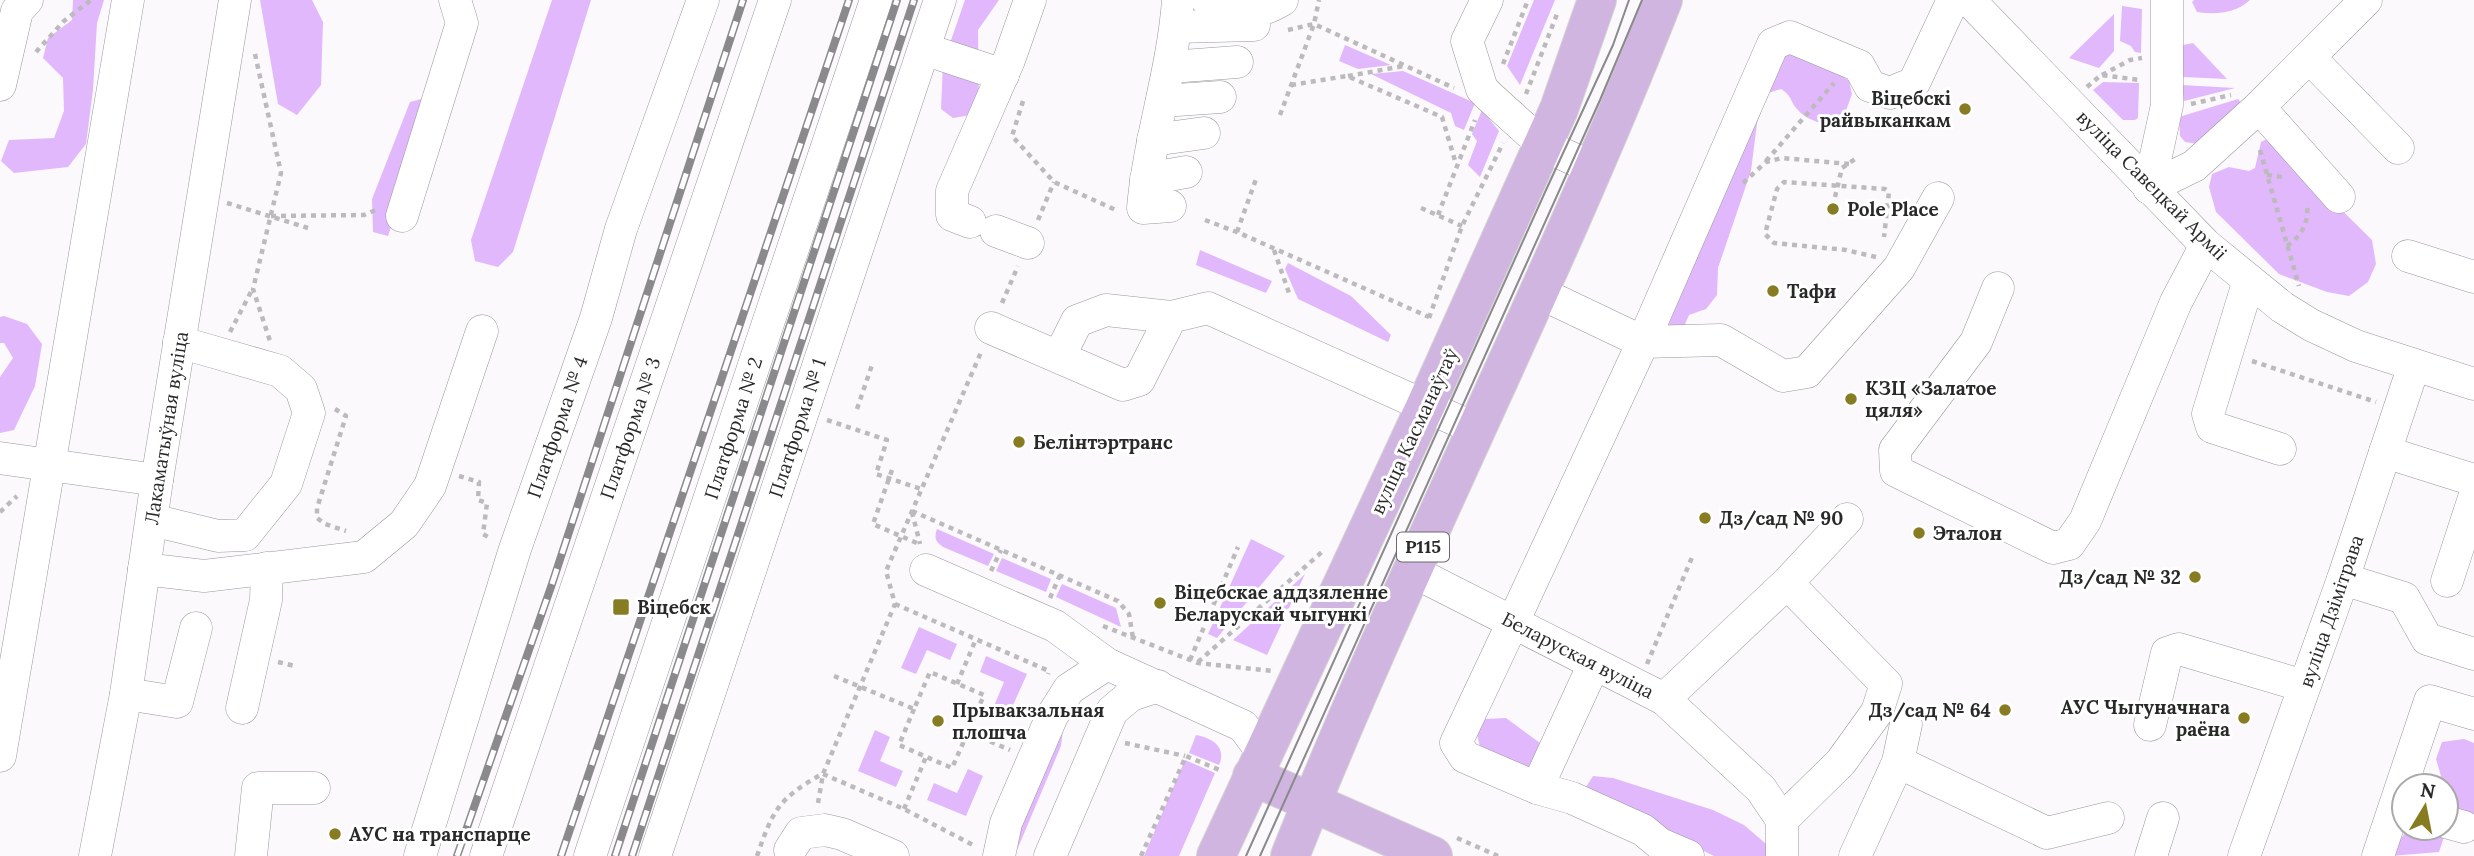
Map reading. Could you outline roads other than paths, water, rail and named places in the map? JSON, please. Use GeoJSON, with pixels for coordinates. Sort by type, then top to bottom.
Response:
{"type":"FeatureCollection","features":[{"type":"Feature","properties":{"kind":"main road","name":"вуліца Касманаўтаў"},"geometry":{"type":"LineString","coordinates":[[1216,856],[1246,767],[1425,407],[1543,145],[1597,0]]}},
{"type":"Feature","properties":{"kind":"main road","name":"Р115"},"geometry":{"type":"LineString","coordinates":[[1290,856],[1350,706],[1593,168],[1663,0]]}},
{"type":"Feature","properties":{"kind":"main road"},"geometry":{"type":"LineString","coordinates":[[1246,767],[1311,802],[1426,855]]}},
{"type":"Feature","properties":{"kind":"street"},"geometry":{"type":"LineString","coordinates":[[0,85],[17,11],[27,0]]}},
{"type":"Feature","properties":{"kind":"street"},"geometry":{"type":"LineString","coordinates":[[0,756],[128,0]]}},
{"type":"Feature","properties":{"kind":"street","name":"Лакаматыўная вуліца"},"geometry":{"type":"LineString","coordinates":[[95,856],[126,694],[179,342],[235,0]]}},
{"type":"Feature","properties":{"kind":"street"},"geometry":{"type":"LineString","coordinates":[[402,216],[462,23],[456,0]]}},
{"type":"Feature","properties":{"kind":"street","name":"Платформа № 4"},"geometry":{"type":"LineString","coordinates":[[420,856],[515,549],[596,318],[621,229],[703,0]]}},
{"type":"Feature","properties":{"kind":"street","name":"Платформа № 3"},"geometry":{"type":"LineString","coordinates":[[486,856],[775,0]]}},
{"type":"Feature","properties":{"kind":"street","name":"Платформа № 2"},"geometry":{"type":"LineString","coordinates":[[590,856],[876,0]]}},
{"type":"Feature","properties":{"kind":"street","name":"Платформа № 1"},"geometry":{"type":"LineString","coordinates":[[655,856],[940,0]]}},
{"type":"Feature","properties":{"kind":"street"},"geometry":{"type":"LineString","coordinates":[[1028,243],[951,215],[952,191],[1003,75],[1030,0]]}},
{"type":"Feature","properties":{"kind":"street"},"geometry":{"type":"LineString","coordinates":[[1208,0],[1237,13],[1264,10],[1282,0]]}},
{"type":"Feature","properties":{"kind":"street"},"geometry":{"type":"LineString","coordinates":[[1487,0],[1466,41],[1486,99],[1543,145],[1593,168]]}},
{"type":"Feature","properties":{"kind":"street"},"geometry":{"type":"LineString","coordinates":[[1688,856],[1660,844],[1643,830],[1572,798],[1537,788],[1465,757],[1456,743],[1643,342],[1773,44],[1790,37],[1859,66],[1870,86],[1891,93],[1913,83],[1953,0]]}},
{"type":"Feature","properties":{"kind":"street","name":"вуліца Савецкай Арміі"},"geometry":{"type":"LineString","coordinates":[[1969,0],[2206,245],[2282,307],[2356,346],[2474,384]]}},
{"type":"Feature","properties":{"kind":"street"},"geometry":{"type":"LineString","coordinates":[[2149,188],[2167,105],[2167,0]]}},
{"type":"Feature","properties":{"kind":"street"},"geometry":{"type":"LineString","coordinates":[[2149,188],[2194,166],[2366,0]]}},
{"type":"Feature","properties":{"kind":"street"},"geometry":{"type":"LineString","coordinates":[[924,49],[1003,75]]}},
{"type":"Feature","properties":{"kind":"street"},"geometry":{"type":"LineString","coordinates":[[2309,57],[2398,148]]}},
{"type":"Feature","properties":{"kind":"street"},"geometry":{"type":"LineString","coordinates":[[2255,105],[2340,197]]}},
{"type":"Feature","properties":{"kind":"street"},"geometry":{"type":"LineString","coordinates":[[1538,292],[1643,342],[1721,340],[1783,376],[1807,372],[1884,255],[1938,198]]}},
{"type":"Feature","properties":{"kind":"street"},"geometry":{"type":"LineString","coordinates":[[1997,288],[1976,342],[1895,450],[1896,471],[2053,548],[2069,544],[2085,521],[2176,302],[2206,245]]}},
{"type":"Feature","properties":{"kind":"street"},"geometry":{"type":"LineString","coordinates":[[2408,256],[2474,277]]}},
{"type":"Feature","properties":{"kind":"street"},"geometry":{"type":"LineString","coordinates":[[2249,280],[2208,414],[2212,427],[2280,449]]}},
{"type":"Feature","properties":{"kind":"street"},"geometry":{"type":"LineString","coordinates":[[1059,358],[1077,321],[1106,310],[1171,317],[1208,308],[1476,429]]}},
{"type":"Feature","properties":{"kind":"street"},"geometry":{"type":"LineString","coordinates":[[991,328],[1123,385],[1139,380],[1171,317]]}},
{"type":"Feature","properties":{"kind":"street"},"geometry":{"type":"LineString","coordinates":[[144,569],[204,576],[364,557],[404,523],[430,486],[482,331]]}},
{"type":"Feature","properties":{"kind":"street"},"geometry":{"type":"LineString","coordinates":[[152,520],[218,537],[245,535],[286,484],[309,413],[301,389],[279,371],[179,342]]}},
{"type":"Feature","properties":{"kind":"street","name":"вуліца Дзімітрава"},"geometry":{"type":"LineString","coordinates":[[2248,855],[2414,365]]}},
{"type":"Feature","properties":{"kind":"street"},"geometry":{"type":"LineString","coordinates":[[2385,452],[2474,480]]}},
{"type":"Feature","properties":{"kind":"street"},"geometry":{"type":"LineString","coordinates":[[0,458],[158,480]]}},
{"type":"Feature","properties":{"kind":"street"},"geometry":{"type":"LineString","coordinates":[[2447,581],[2474,498]]}},
{"type":"Feature","properties":{"kind":"street","name":"Беларуская вуліца"},"geometry":{"type":"LineString","coordinates":[[1412,570],[1516,614],[1594,664],[1650,692],[1787,583],[1847,519]]}},
{"type":"Feature","properties":{"kind":"street"},"geometry":{"type":"LineString","coordinates":[[242,708],[266,600],[267,568]]}},
{"type":"Feature","properties":{"kind":"street"},"geometry":{"type":"LineString","coordinates":[[926,570],[1055,626],[1107,664],[1243,726],[1246,767]]}},
{"type":"Feature","properties":{"kind":"street"},"geometry":{"type":"LineString","coordinates":[[2343,579],[2404,598],[2427,639],[2474,654]]}},
{"type":"Feature","properties":{"kind":"street"},"geometry":{"type":"LineString","coordinates":[[1782,820],[1841,762],[1877,712],[1886,684],[1787,583]]}},
{"type":"Feature","properties":{"kind":"street"},"geometry":{"type":"LineString","coordinates":[[126,694],[177,702],[196,628]]}},
{"type":"Feature","properties":{"kind":"street"},"geometry":{"type":"LineString","coordinates":[[2150,725],[2167,653],[2179,649],[2304,686]]}},
{"type":"Feature","properties":{"kind":"street"},"geometry":{"type":"LineString","coordinates":[[989,845],[1006,823],[1052,716],[1069,689],[1107,664]]}},
{"type":"Feature","properties":{"kind":"street"},"geometry":{"type":"LineString","coordinates":[[1537,788],[1594,664]]}},
{"type":"Feature","properties":{"kind":"street"},"geometry":{"type":"LineString","coordinates":[[1050,856],[1112,711],[1131,695],[1157,686]]}},
{"type":"Feature","properties":{"kind":"street"},"geometry":{"type":"LineString","coordinates":[[1650,692],[1761,789],[1782,820],[1782,856]]}},
{"type":"Feature","properties":{"kind":"street"},"geometry":{"type":"LineString","coordinates":[[2410,772],[2430,701],[2474,714]]}},
{"type":"Feature","properties":{"kind":"street"},"geometry":{"type":"LineString","coordinates":[[1855,856],[1898,762],[1906,724]]}},
{"type":"Feature","properties":{"kind":"street"},"geometry":{"type":"LineString","coordinates":[[1898,762],[2047,833],[2108,818]]}},
{"type":"Feature","properties":{"kind":"street"},"geometry":{"type":"LineString","coordinates":[[251,856],[258,788],[314,788]]}},
{"type":"Feature","properties":{"kind":"street"},"geometry":{"type":"LineString","coordinates":[[2151,856],[2163,818]]}},
{"type":"Feature","properties":{"kind":"street"},"geometry":{"type":"LineString","coordinates":[[2378,856],[2390,829]]}},
{"type":"Feature","properties":{"kind":"street"},"geometry":{"type":"LineString","coordinates":[[790,850],[801,833],[825,830],[842,834],[893,856]]}},
{"type":"Feature","properties":{"kind":"tram line"},"geometry":{"type":"LineString","coordinates":[[1246,856],[1613,45],[1629,0]]}},
{"type":"Feature","properties":{"kind":"tram line"},"geometry":{"type":"LineString","coordinates":[[1260,856],[1600,100],[1642,0]]}},
{"type":"Feature","properties":{"kind":"railway"},"geometry":{"type":"LineString","coordinates":[[457,856],[552,584],[743,0]]}},
{"type":"Feature","properties":{"kind":"railway"},"geometry":{"type":"LineString","coordinates":[[561,856],[849,0]]}},
{"type":"Feature","properties":{"kind":"railway"},"geometry":{"type":"LineString","coordinates":[[615,856],[897,0]]}},
{"type":"Feature","properties":{"kind":"railway"},"geometry":{"type":"LineString","coordinates":[[632,856],[914,0]]}},
{"type":"Feature","properties":{"kind":"place","name":"Віцебскі райвыканкам"},"geometry":{"type":"Point","coordinates":[1965,109]}},
{"type":"Feature","properties":{"kind":"place","name":"Pole Place"},"geometry":{"type":"Point","coordinates":[1833,209]}},
{"type":"Feature","properties":{"kind":"place","name":"Тафи"},"geometry":{"type":"Point","coordinates":[1773,291]}},
{"type":"Feature","properties":{"kind":"place","name":"КЗЦ «Залатое цяля»"},"geometry":{"type":"Point","coordinates":[1851,399]}},
{"type":"Feature","properties":{"kind":"place","name":"Белінтэртранс"},"geometry":{"type":"Point","coordinates":[1019,442]}},
{"type":"Feature","properties":{"kind":"place","name":"Дз/сад № 90"},"geometry":{"type":"Point","coordinates":[1705,518]}},
{"type":"Feature","properties":{"kind":"place","name":"Эталон"},"geometry":{"type":"Point","coordinates":[1919,533]}},
{"type":"Feature","properties":{"kind":"place","name":"Дз/сад № 32"},"geometry":{"type":"Point","coordinates":[2195,577]}},
{"type":"Feature","properties":{"kind":"place","name":"Віцебскае аддзяленне Беларускай чыгункі"},"geometry":{"type":"Point","coordinates":[1160,603]}},
{"type":"Feature","properties":{"kind":"place","name":"Віцебск"},"geometry":{"type":"Point","coordinates":[621,607]}},
{"type":"Feature","properties":{"kind":"place","name":"Дз/сад № 64"},"geometry":{"type":"Point","coordinates":[2005,710]}},
{"type":"Feature","properties":{"kind":"place","name":"АУС Чыгуначнага раёна"},"geometry":{"type":"Point","coordinates":[2244,718]}},
{"type":"Feature","properties":{"kind":"place","name":"Прывакзальная плошча"},"geometry":{"type":"Point","coordinates":[938,721]}},
{"type":"Feature","properties":{"kind":"place","name":"АУС на транспарце"},"geometry":{"type":"Point","coordinates":[335,834]}}]}
